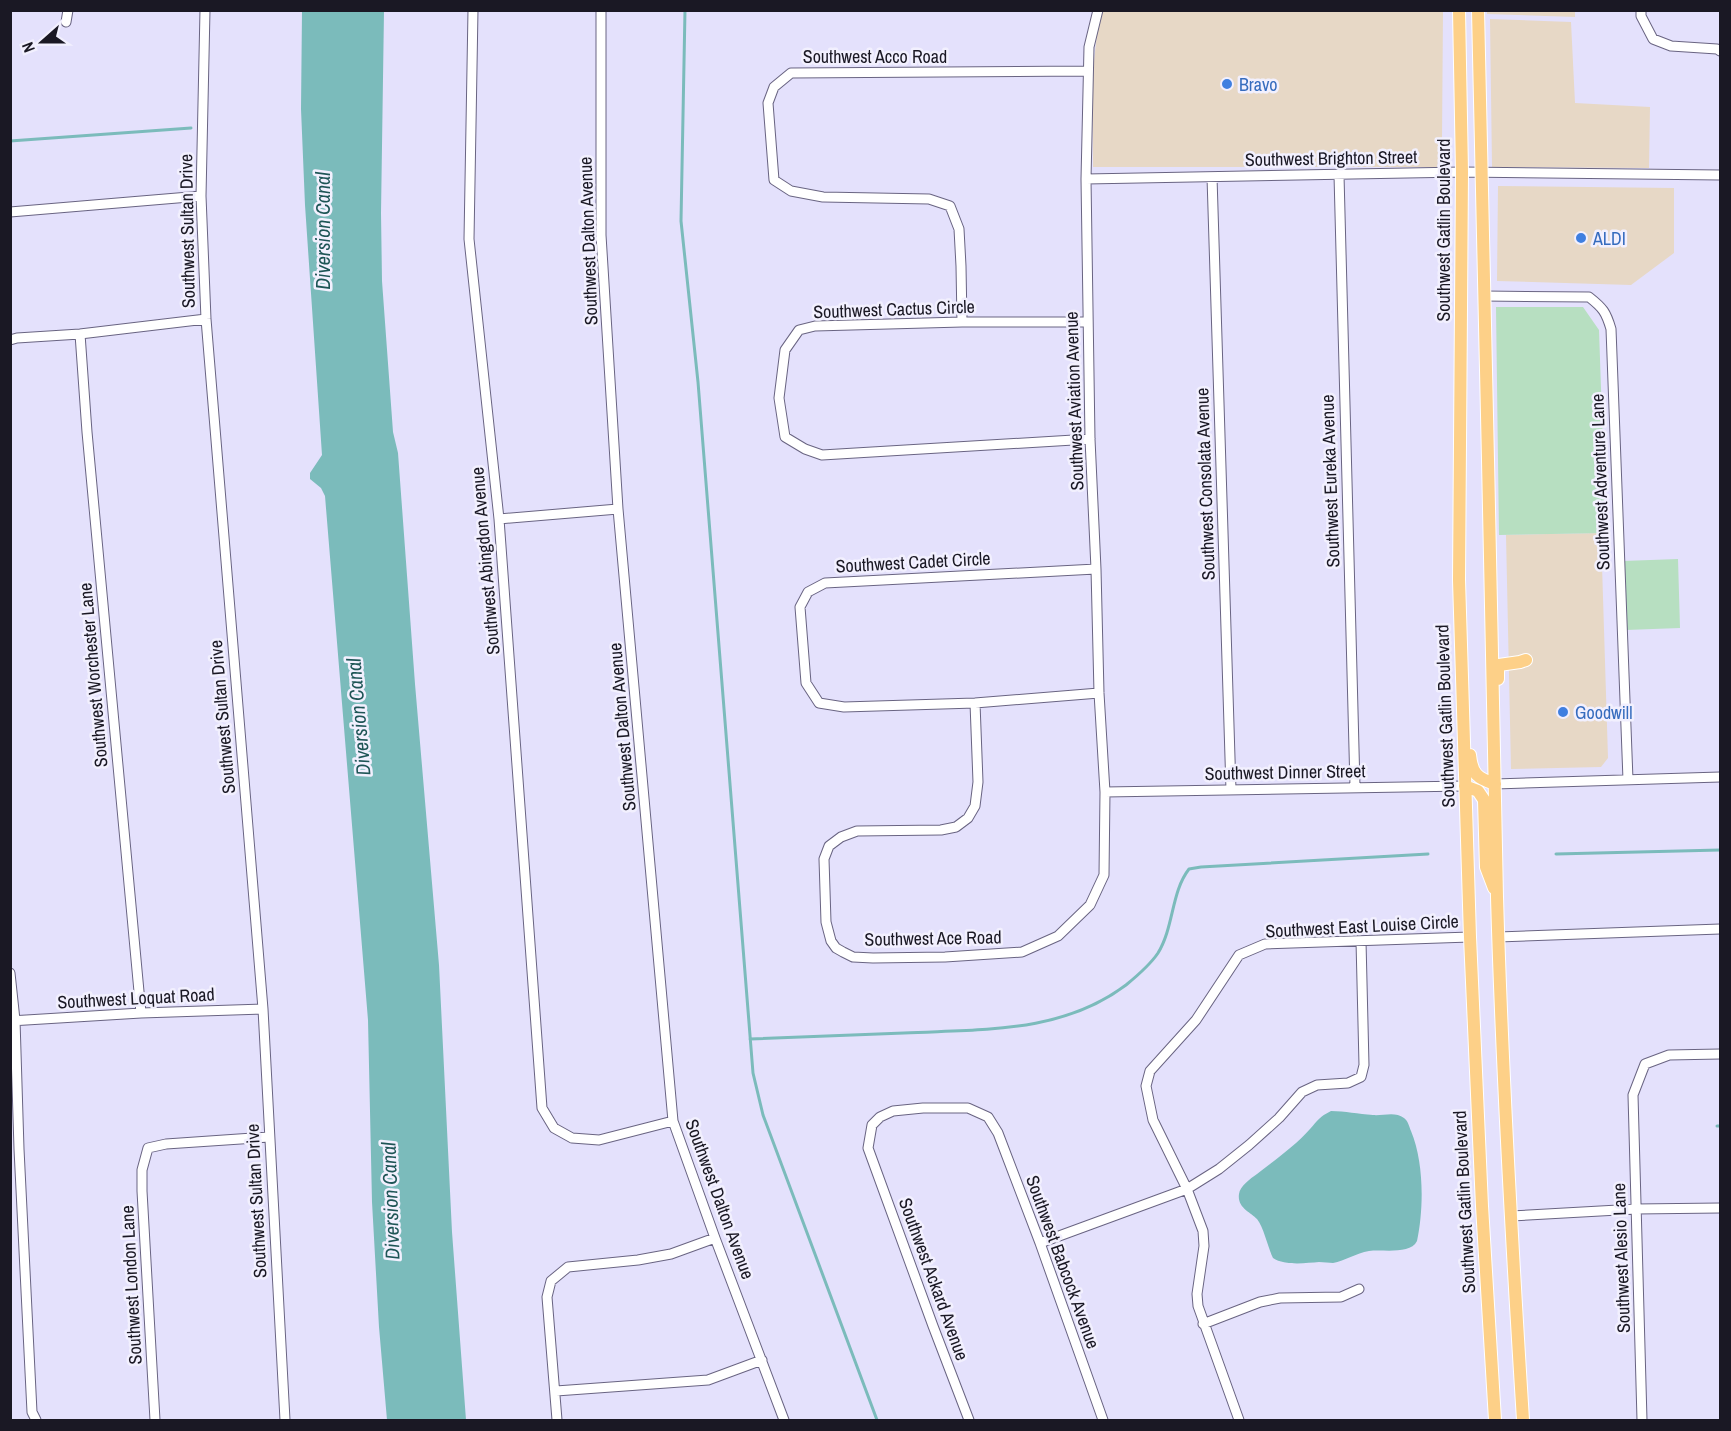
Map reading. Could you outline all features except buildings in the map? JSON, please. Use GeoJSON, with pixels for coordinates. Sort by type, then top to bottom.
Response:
{"type":"FeatureCollection","features":[{"type":"Feature","properties":{"kind":"main road","name":"Southwest Gatlin Boulevard"},"geometry":{"type":"LineString","coordinates":[[1459,10],[1462,172],[1459,580],[1470,937],[1482,1215],[1495,1420]]}},
{"type":"Feature","properties":{"kind":"main road"},"geometry":{"type":"LineString","coordinates":[[1478,10],[1498,937],[1510,1216],[1523,1420]]}},
{"type":"Feature","properties":{"kind":"main road"},"geometry":{"type":"LineString","coordinates":[[1492,647],[1500,655],[1519,655],[1526,660],[1502,664],[1498,667],[1498,733],[1494,755]]}},
{"type":"Feature","properties":{"kind":"main road"},"geometry":{"type":"LineString","coordinates":[[1462,683],[1469,700],[1471,766],[1484,781],[1494,784]]}},
{"type":"Feature","properties":{"kind":"main road"},"geometry":{"type":"LineString","coordinates":[[1465,786],[1478,791],[1484,800],[1486,867],[1497,897]]}},
{"type":"Feature","properties":{"kind":"street"},"geometry":{"type":"LineString","coordinates":[[66,22],[68,10]]}},
{"type":"Feature","properties":{"kind":"street","name":"Southwest Sultan Drive"},"geometry":{"type":"LineString","coordinates":[[205,10],[201,196],[206,319],[263,1009],[285,1420]]}},
{"type":"Feature","properties":{"kind":"street","name":"Southwest Abingdon Avenue"},"geometry":{"type":"LineString","coordinates":[[473,10],[469,239],[499,519],[542,1108],[554,1128],[572,1138],[599,1140],[673,1121]]}},
{"type":"Feature","properties":{"kind":"street","name":"Southwest Dalton Avenue"},"geometry":{"type":"LineString","coordinates":[[601,10],[601,235],[618,509],[673,1121],[784,1420]]}},
{"type":"Feature","properties":{"kind":"street","name":"Southwest Aviation Avenue"},"geometry":{"type":"LineString","coordinates":[[1098,10],[1089,47],[1087,71],[1086,179],[1090,439],[1105,792]]}},
{"type":"Feature","properties":{"kind":"street"},"geometry":{"type":"LineString","coordinates":[[1641,10],[1641,16],[1653,39],[1671,46],[1720,51]]}},
{"type":"Feature","properties":{"kind":"street","name":"Southwest Acco Road"},"geometry":{"type":"LineString","coordinates":[[962,322],[959,229],[950,206],[928,199],[823,197],[790,191],[774,180],[768,103],[774,87],[791,73],[1087,71]]}},
{"type":"Feature","properties":{"kind":"street","name":"Southwest Brighton Street"},"geometry":{"type":"LineString","coordinates":[[1086,179],[1462,172],[1720,175]]}},
{"type":"Feature","properties":{"kind":"street","name":"Southwest Eureka Avenue"},"geometry":{"type":"LineString","coordinates":[[1339,175],[1355,787]]}},
{"type":"Feature","properties":{"kind":"street","name":"Southwest Consolata Avenue"},"geometry":{"type":"LineString","coordinates":[[1212,177],[1231,790]]}},
{"type":"Feature","properties":{"kind":"street"},"geometry":{"type":"LineString","coordinates":[[10,212],[201,196]]}},
{"type":"Feature","properties":{"kind":"street","name":"Southwest Adventure Lane"},"geometry":{"type":"LineString","coordinates":[[1484,296],[1589,297],[1607,314],[1611,329],[1628,780]]}},
{"type":"Feature","properties":{"kind":"street"},"geometry":{"type":"LineString","coordinates":[[10,340],[206,319]]}},
{"type":"Feature","properties":{"kind":"street","name":"Southwest Cactus Circle"},"geometry":{"type":"LineString","coordinates":[[1088,322],[962,322],[815,326],[799,330],[785,350],[779,398],[785,437],[805,449],[822,455],[1090,439]]}},
{"type":"Feature","properties":{"kind":"street","name":"Southwest Worchester Lane"},"geometry":{"type":"LineString","coordinates":[[80,334],[88,444],[141,1013]]}},
{"type":"Feature","properties":{"kind":"street"},"geometry":{"type":"LineString","coordinates":[[499,519],[618,509]]}},
{"type":"Feature","properties":{"kind":"street","name":"Southwest Cadet Circle"},"geometry":{"type":"LineString","coordinates":[[1096,569],[825,583],[808,592],[800,607],[806,683],[819,703],[844,707],[975,703],[1099,693]]}},
{"type":"Feature","properties":{"kind":"street","name":"Southwest Ace Road"},"geometry":{"type":"LineString","coordinates":[[975,703],[978,782],[975,806],[968,818],[956,827],[941,830],[857,831],[841,837],[829,846],[824,859],[826,922],[836,948],[853,957],[945,957],[1022,952],[1058,936],[1090,905],[1104,875],[1105,792]]}},
{"type":"Feature","properties":{"kind":"street"},"geometry":{"type":"LineString","coordinates":[[1494,784],[1720,777]]}},
{"type":"Feature","properties":{"kind":"street","name":"Southwest Dinner Street"},"geometry":{"type":"LineString","coordinates":[[1105,792],[1465,786]]}},
{"type":"Feature","properties":{"kind":"street"},"geometry":{"type":"LineString","coordinates":[[1498,937],[1720,929]]}},
{"type":"Feature","properties":{"kind":"street","name":"Southwest East Louise Circle"},"geometry":{"type":"LineString","coordinates":[[1187,1189],[1153,1120],[1146,1086],[1150,1071],[1196,1020],[1239,955],[1265,944],[1470,937]]}},
{"type":"Feature","properties":{"kind":"street"},"geometry":{"type":"LineString","coordinates":[[1040,1243],[1187,1189],[1249,1145],[1279,1118],[1302,1092],[1317,1084],[1348,1083],[1361,1077],[1364,1065],[1361,941]]}},
{"type":"Feature","properties":{"kind":"street"},"geometry":{"type":"LineString","coordinates":[[10,973],[15,1149],[32,1412],[36,1420]]}},
{"type":"Feature","properties":{"kind":"street","name":"Southwest Loquat Road"},"geometry":{"type":"LineString","coordinates":[[13,1021],[141,1013],[263,1009]]}},
{"type":"Feature","properties":{"kind":"street","name":"Southwest Alesio Lane"},"geometry":{"type":"LineString","coordinates":[[1642,1420],[1633,1095],[1645,1064],[1669,1055],[1720,1054]]}},
{"type":"Feature","properties":{"kind":"street","name":"Southwest Ackard Avenue"},"geometry":{"type":"LineString","coordinates":[[969,1420],[868,1148],[872,1125],[880,1117],[893,1111],[968,1108],[988,1117]]}},
{"type":"Feature","properties":{"kind":"street","name":"Southwest Babcock Avenue"},"geometry":{"type":"LineString","coordinates":[[988,1117],[998,1133],[1040,1243],[1103,1420]]}},
{"type":"Feature","properties":{"kind":"street","name":"Southwest London Lane"},"geometry":{"type":"LineString","coordinates":[[154,1420],[142,1191],[142,1170],[148,1148],[166,1143],[269,1137]]}},
{"type":"Feature","properties":{"kind":"street"},"geometry":{"type":"LineString","coordinates":[[1187,1189],[1203,1231],[1204,1246],[1197,1294],[1198,1306],[1239,1420]]}},
{"type":"Feature","properties":{"kind":"street"},"geometry":{"type":"LineString","coordinates":[[1510,1216],[1636,1209],[1720,1208]]}},
{"type":"Feature","properties":{"kind":"street"},"geometry":{"type":"LineString","coordinates":[[557,1420],[547,1297],[551,1281],[568,1267],[638,1260],[671,1254],[715,1238]]}},
{"type":"Feature","properties":{"kind":"street"},"geometry":{"type":"LineString","coordinates":[[1203,1324],[1260,1302],[1280,1298],[1341,1297],[1359,1289]]}},
{"type":"Feature","properties":{"kind":"street"},"geometry":{"type":"LineString","coordinates":[[556,1391],[708,1380],[762,1360]]}},
{"type":"Feature","properties":{"kind":"shaded area"},"geometry":{"type":"Polygon","coordinates":[[[1487,10],[1575,11],[1575,17],[1487,14],[1487,10]]]}},
{"type":"Feature","properties":{"kind":"shaded area"},"geometry":{"type":"Polygon","coordinates":[[[1103,11],[1443,11],[1442,139],[1437,167],[1093,167],[1092,79],[1097,34],[1103,11]]]}},
{"type":"Feature","properties":{"kind":"shaded area"},"geometry":{"type":"Polygon","coordinates":[[[1490,19],[1571,22],[1575,103],[1650,107],[1649,168],[1492,167],[1490,19]]]}},
{"type":"Feature","properties":{"kind":"shaded area"},"geometry":{"type":"Polygon","coordinates":[[[1498,186],[1674,188],[1674,253],[1631,285],[1497,281],[1498,186]]]}},
{"type":"Feature","properties":{"kind":"shaded area"},"geometry":{"type":"Polygon","coordinates":[[[1496,307],[1583,307],[1599,330],[1606,533],[1499,535],[1496,307]]]}},
{"type":"Feature","properties":{"kind":"shaded area"},"geometry":{"type":"Polygon","coordinates":[[[1601,533],[1608,758],[1601,767],[1511,769],[1506,535],[1601,533]]]}},
{"type":"Feature","properties":{"kind":"shaded area"},"geometry":{"type":"Polygon","coordinates":[[[1678,559],[1680,628],[1626,630],[1623,561],[1678,559]]]}},
{"type":"Feature","properties":{"kind":"water","name":"Diversion Canal"},"geometry":{"type":"Polygon","coordinates":[[[302,11],[384,11],[382,281],[439,965],[452,1232],[466,1420],[387,1420],[372,1202],[368,1020],[325,496],[321,488],[310,479],[310,473],[322,455],[305,205],[301,109],[302,11]]]}},
{"type":"Feature","properties":{"kind":"water"},"geometry":{"type":"Polygon","coordinates":[[[1331,1111],[1397,1115],[1404,1118],[1409,1125],[1415,1143],[1422,1185],[1417,1241],[1409,1248],[1402,1250],[1369,1251],[1333,1263],[1278,1261],[1273,1258],[1257,1219],[1240,1203],[1240,1191],[1248,1180],[1291,1147],[1319,1119],[1331,1111]]]}},
{"type":"Feature","properties":{"kind":"waterway"},"geometry":{"type":"LineString","coordinates":[[685,10],[681,221],[698,382],[753,1073],[763,1115],[877,1420]]}},
{"type":"Feature","properties":{"kind":"waterway"},"geometry":{"type":"LineString","coordinates":[[10,141],[191,128]]}},
{"type":"Feature","properties":{"kind":"waterway"},"geometry":{"type":"LineString","coordinates":[[1556,854],[1720,850]]}},
{"type":"Feature","properties":{"kind":"waterway"},"geometry":{"type":"LineString","coordinates":[[750,1039],[962,1031],[1020,1026],[1047,1021],[1075,1013],[1101,1001],[1126,985],[1147,966],[1163,943],[1179,888],[1189,869],[1428,854]]}},
{"type":"Feature","properties":{"kind":"place","name":"Bravo"},"geometry":{"type":"Point","coordinates":[1227,84]}},
{"type":"Feature","properties":{"kind":"place","name":"ALDI"},"geometry":{"type":"Point","coordinates":[1581,238]}},
{"type":"Feature","properties":{"kind":"place","name":"Goodwill"},"geometry":{"type":"Point","coordinates":[1563,712]}}]}
